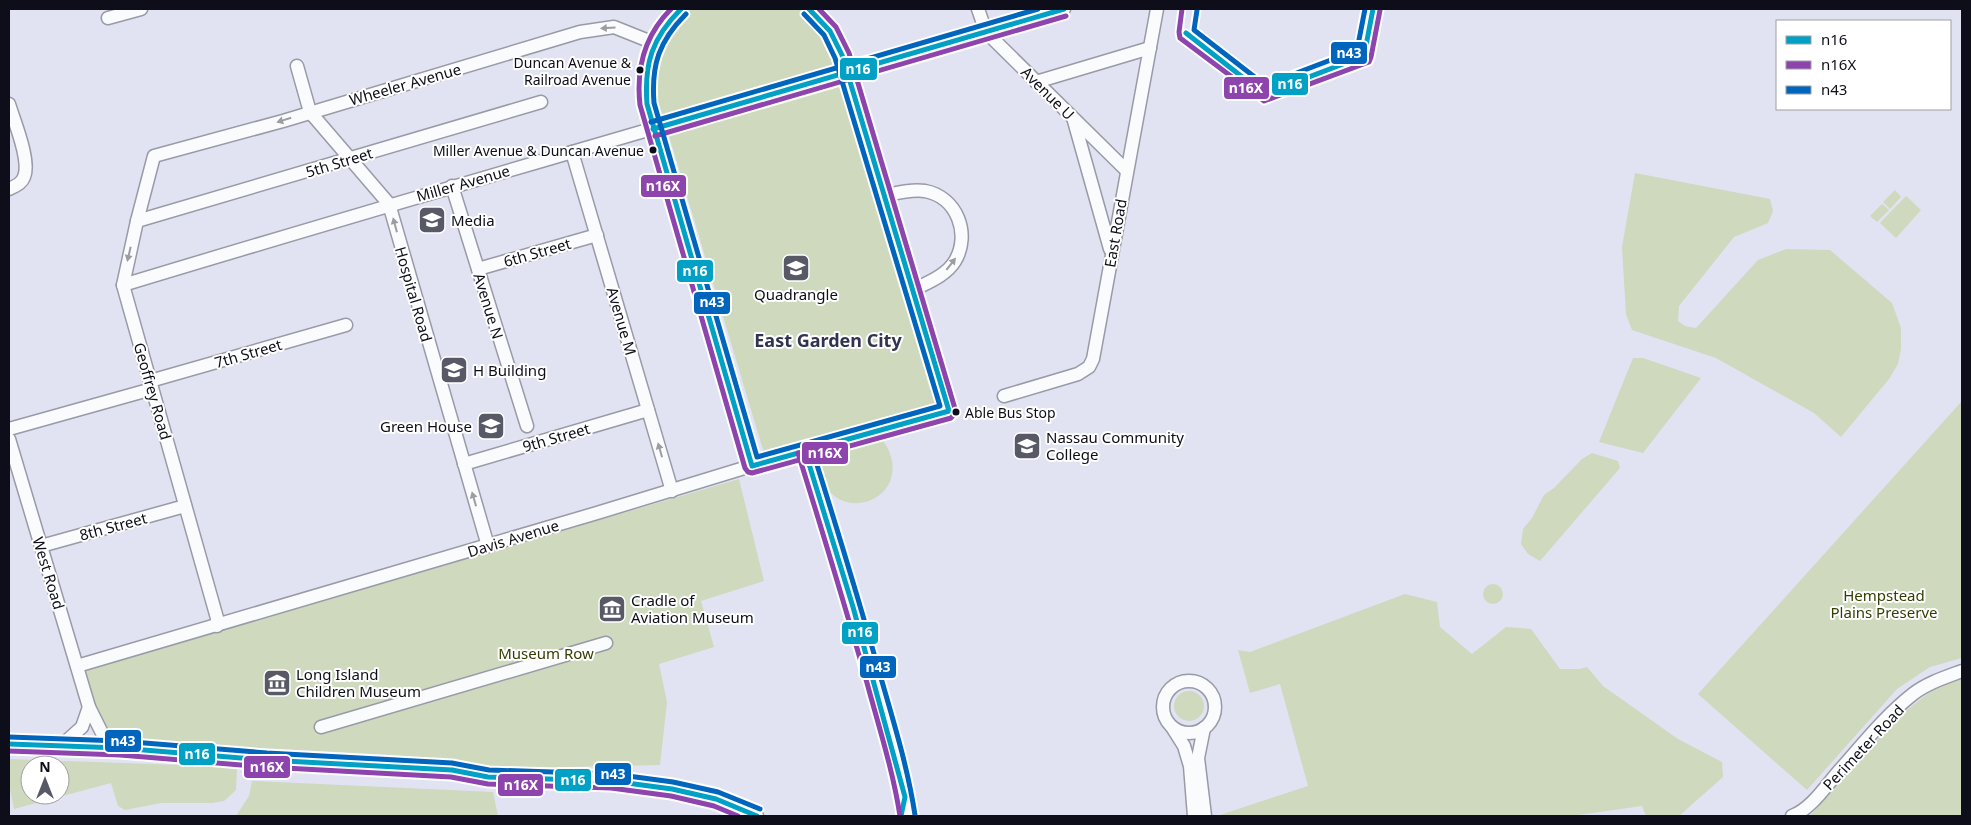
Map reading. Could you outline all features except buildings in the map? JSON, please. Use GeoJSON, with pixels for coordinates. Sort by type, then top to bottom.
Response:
{"type":"FeatureCollection","features":[{"type":"Feature","properties":{"kind":"street"},"geometry":{"type":"LineString","coordinates":[[108,18],[141,9]]}},
{"type":"Feature","properties":{"kind":"street"},"geometry":{"type":"LineString","coordinates":[[681,9],[665,25],[654,43],[646,69],[645,91],[653,129],[752,466]]}},
{"type":"Feature","properties":{"kind":"street"},"geometry":{"type":"LineString","coordinates":[[809,9],[830,31],[842,55],[911,291],[943,274],[955,261],[962,243],[960,223],[955,211],[949,204],[931,192],[907,190],[884,196]]}},
{"type":"Feature","properties":{"kind":"street","name":"Avenue U"},"geometry":{"type":"LineString","coordinates":[[978,9],[986,32],[1127,171]]}},
{"type":"Feature","properties":{"kind":"street","name":"Miller Avenue"},"geometry":{"type":"LineString","coordinates":[[123,285],[389,204],[1064,9]]}},
{"type":"Feature","properties":{"kind":"street","name":"East Road"},"geometry":{"type":"LineString","coordinates":[[1004,396],[1078,374],[1089,367],[1093,359],[1157,9]]}},
{"type":"Feature","properties":{"kind":"street","name":"Wheeler Avenue"},"geometry":{"type":"LineString","coordinates":[[154,156],[580,32],[614,27],[654,43]]}},
{"type":"Feature","properties":{"kind":"street"},"geometry":{"type":"LineString","coordinates":[[1036,82],[1150,48]]}},
{"type":"Feature","properties":{"kind":"street","name":"Hospital Road"},"geometry":{"type":"LineString","coordinates":[[297,66],[310,112],[389,204],[488,546]]}},
{"type":"Feature","properties":{"kind":"street","name":"5th Street"},"geometry":{"type":"LineString","coordinates":[[137,222],[541,102]]}},
{"type":"Feature","properties":{"kind":"street"},"geometry":{"type":"LineString","coordinates":[[9,104],[26,163],[24,177],[20,183],[9,190]]}},
{"type":"Feature","properties":{"kind":"street"},"geometry":{"type":"LineString","coordinates":[[1074,119],[1112,253]]}},
{"type":"Feature","properties":{"kind":"street","name":"Avenue M"},"geometry":{"type":"LineString","coordinates":[[572,152],[672,491]]}},
{"type":"Feature","properties":{"kind":"street","name":"Geoffrey Road"},"geometry":{"type":"LineString","coordinates":[[154,156],[123,285],[217,618],[217,626]]}},
{"type":"Feature","properties":{"kind":"street","name":"Avenue N"},"geometry":{"type":"LineString","coordinates":[[452,186],[526,426]]}},
{"type":"Feature","properties":{"kind":"street","name":"6th Street"},"geometry":{"type":"LineString","coordinates":[[478,269],[597,235]]}},
{"type":"Feature","properties":{"kind":"street","name":"Davis Avenue"},"geometry":{"type":"LineString","coordinates":[[77,666],[488,546],[752,466],[949,411],[911,291]]}},
{"type":"Feature","properties":{"kind":"street","name":"7th Street"},"geometry":{"type":"LineString","coordinates":[[9,429],[346,325]]}},
{"type":"Feature","properties":{"kind":"street","name":"9th Street"},"geometry":{"type":"LineString","coordinates":[[464,464],[648,410]]}},
{"type":"Feature","properties":{"kind":"street","name":"West Road"},"geometry":{"type":"LineString","coordinates":[[9,439],[89,707],[102,733],[118,748]]}},
{"type":"Feature","properties":{"kind":"street"},"geometry":{"type":"LineString","coordinates":[[805,451],[859,627],[905,797],[908,816]]}},
{"type":"Feature","properties":{"kind":"street","name":"8th Street"},"geometry":{"type":"LineString","coordinates":[[41,546],[185,506]]}},
{"type":"Feature","properties":{"kind":"street"},"geometry":{"type":"LineString","coordinates":[[320,727],[606,643]]}},
{"type":"Feature","properties":{"kind":"street","name":"Perimeter Road"},"geometry":{"type":"LineString","coordinates":[[1792,816],[1801,812],[1816,797],[1894,710],[1914,693],[1962,671]]}},
{"type":"Feature","properties":{"kind":"street"},"geometry":{"type":"LineString","coordinates":[[1172,727],[1188,733],[1204,728],[1213,717],[1215,701],[1206,686],[1189,680],[1174,685],[1164,697],[1163,712],[1166,719],[1184,746],[1190,766],[1194,816]]}},
{"type":"Feature","properties":{"kind":"street"},"geometry":{"type":"LineString","coordinates":[[62,745],[82,727],[89,707]]}},
{"type":"Feature","properties":{"kind":"street"},"geometry":{"type":"LineString","coordinates":[[1204,728],[1198,758],[1205,816]]}},
{"type":"Feature","properties":{"kind":"street"},"geometry":{"type":"LineString","coordinates":[[9,744],[118,748],[266,760],[443,770],[488,777],[612,781],[672,789],[716,799],[757,816]]}},
{"type":"Feature","properties":{"kind":"street"},"geometry":{"type":"LineString","coordinates":[[901,816],[905,797]]}},
{"type":"Feature","properties":{"kind":"street","name":"Perimeter Road"},"geometry":{"type":"LineString","coordinates":[[1783,816],[1816,797]]}},
{"type":"Feature","properties":{"kind":"green space"},"geometry":{"type":"Polygon","coordinates":[[[692,9],[803,9],[825,34],[838,66],[657,120],[651,100],[650,84],[654,59],[658,47],[672,25],[692,9]]]}},
{"type":"Feature","properties":{"kind":"green space"},"geometry":{"type":"Polygon","coordinates":[[[844,84],[939,404],[764,453],[669,136],[844,84]]]}},
{"type":"Feature","properties":{"kind":"green space"},"geometry":{"type":"Polygon","coordinates":[[[1635,173],[1770,199],[1773,211],[1768,223],[1734,237],[1679,306],[1678,321],[1685,326],[1696,328],[1758,260],[1786,249],[1830,250],[1892,303],[1901,328],[1901,349],[1898,364],[1889,379],[1841,437],[1814,413],[1716,358],[1632,330],[1626,314],[1622,247],[1635,173]]]}},
{"type":"Feature","properties":{"kind":"green space"},"geometry":{"type":"Polygon","coordinates":[[[1895,190],[1901,197],[1890,209],[1883,202],[1895,190]]]}},
{"type":"Feature","properties":{"kind":"green space"},"geometry":{"type":"Polygon","coordinates":[[[1906,196],[1921,210],[1896,238],[1880,223],[1906,196]]]}},
{"type":"Feature","properties":{"kind":"green space"},"geometry":{"type":"Polygon","coordinates":[[[1882,204],[1889,210],[1877,222],[1870,216],[1882,204]]]}},
{"type":"Feature","properties":{"kind":"green space"},"geometry":{"type":"Polygon","coordinates":[[[1633,358],[1643,358],[1701,378],[1643,453],[1599,442],[1633,358]]]}},
{"type":"Feature","properties":{"kind":"green space","name":"Hempstead Plains Preserve"},"geometry":{"type":"Polygon","coordinates":[[[1962,401],[1962,658],[1930,667],[1897,689],[1807,790],[1698,694],[1962,401]]]}},
{"type":"Feature","properties":{"kind":"green space"},"geometry":{"type":"Polygon","coordinates":[[[879,438],[888,448],[892,461],[892,475],[887,487],[879,496],[868,501],[856,503],[844,501],[834,495],[825,485],[818,459],[822,455],[879,438]]]}},
{"type":"Feature","properties":{"kind":"green space"},"geometry":{"type":"Polygon","coordinates":[[[1592,453],[1618,461],[1620,468],[1540,561],[1528,554],[1521,544],[1523,529],[1532,518],[1544,495],[1554,488],[1582,459],[1592,453]]]}},
{"type":"Feature","properties":{"kind":"green space","name":"Museum Row"},"geometry":{"type":"Polygon","coordinates":[[[739,479],[764,581],[701,601],[714,647],[659,664],[667,702],[660,765],[521,768],[414,761],[395,755],[118,741],[101,725],[84,671],[739,479]]]}},
{"type":"Feature","properties":{"kind":"green space"},"geometry":{"type":"Polygon","coordinates":[[[1493,584],[1500,587],[1503,594],[1500,601],[1493,604],[1486,601],[1483,594],[1486,587],[1493,584]]]}},
{"type":"Feature","properties":{"kind":"green space"},"geometry":{"type":"Polygon","coordinates":[[[1405,594],[1437,602],[1440,627],[1472,654],[1506,627],[1531,629],[1560,669],[1587,667],[1603,686],[1678,739],[1722,762],[1723,777],[1679,816],[1646,816],[1642,806],[1571,816],[1217,816],[1308,786],[1280,684],[1250,693],[1238,650],[1250,652],[1405,594]]]}},
{"type":"Feature","properties":{"kind":"green space"},"geometry":{"type":"Polygon","coordinates":[[[1962,677],[1962,816],[1810,816],[1898,717],[1931,691],[1962,677]]]}},
{"type":"Feature","properties":{"kind":"green space"},"geometry":{"type":"Polygon","coordinates":[[[1189,691],[1200,695],[1204,706],[1200,717],[1189,721],[1178,717],[1174,706],[1178,695],[1189,691]]]}},
{"type":"Feature","properties":{"kind":"green space"},"geometry":{"type":"Polygon","coordinates":[[[9,759],[20,759],[20,805],[29,805],[14,809],[9,784],[9,759]]]}},
{"type":"Feature","properties":{"kind":"green space"},"geometry":{"type":"Polygon","coordinates":[[[70,761],[237,767],[236,790],[224,801],[212,803],[161,803],[125,810],[118,806],[111,783],[70,794],[70,761]]]}},
{"type":"Feature","properties":{"kind":"green space"},"geometry":{"type":"Polygon","coordinates":[[[252,781],[493,792],[498,816],[236,816],[249,796],[252,781]]]}},
{"type":"Feature","properties":{"kind":"transit line","name":"n16X"},"geometry":{"type":"LineString","coordinates":[[671,9],[654,30],[644,54],[639,79],[640,105],[745,468],[748,472],[752,473],[951,418],[956,412],[849,53],[836,27],[819,9]]}},
{"type":"Feature","properties":{"kind":"transit line","name":"n16"},"geometry":{"type":"LineString","coordinates":[[681,9],[663,30],[652,52],[647,76],[647,104],[752,466],[949,411],[842,55],[830,31],[809,9]]}},
{"type":"Feature","properties":{"kind":"transit line","name":"n43"},"geometry":{"type":"LineString","coordinates":[[651,122],[1038,9]]}},
{"type":"Feature","properties":{"kind":"transit line","name":"n16"},"geometry":{"type":"LineString","coordinates":[[653,129],[1064,9]]}},
{"type":"Feature","properties":{"kind":"transit line","name":"n16X"},"geometry":{"type":"LineString","coordinates":[[1182,9],[1180,38],[1264,101],[1369,62],[1380,10]]}},
{"type":"Feature","properties":{"kind":"transit line","name":"n43"},"geometry":{"type":"LineString","coordinates":[[1197,10],[1194,30],[1265,85],[1357,50],[1365,9]]}},
{"type":"Feature","properties":{"kind":"transit line","name":"n16"},"geometry":{"type":"LineString","coordinates":[[1186,33],[1264,94],[1364,56],[1373,9]]}},
{"type":"Feature","properties":{"kind":"transit line","name":"n43"},"geometry":{"type":"LineString","coordinates":[[686,14],[669,34],[659,54],[654,77],[654,103],[757,457],[940,406],[835,58],[824,35],[804,14]]}},
{"type":"Feature","properties":{"kind":"transit line","name":"n16X"},"geometry":{"type":"LineString","coordinates":[[655,136],[1066,16]]}},
{"type":"Feature","properties":{"kind":"transit line","name":"n43"},"geometry":{"type":"LineString","coordinates":[[812,449],[896,729],[915,815]]}},
{"type":"Feature","properties":{"kind":"transit line","name":"n16"},"geometry":{"type":"LineString","coordinates":[[805,451],[853,607],[905,797],[901,816]]}},
{"type":"Feature","properties":{"kind":"transit line","name":"n16X"},"geometry":{"type":"LineString","coordinates":[[798,453],[867,683],[890,766],[900,816]]}},
{"type":"Feature","properties":{"kind":"transit line","name":"n43"},"geometry":{"type":"LineString","coordinates":[[9,737],[120,741],[267,753],[452,763],[489,770],[613,774],[673,782],[718,792],[760,809]]}},
{"type":"Feature","properties":{"kind":"transit line","name":"n16"},"geometry":{"type":"LineString","coordinates":[[9,744],[120,748],[266,760],[452,770],[488,777],[612,781],[672,789],[716,799],[757,816]]}},
{"type":"Feature","properties":{"kind":"transit line","name":"n16X"},"geometry":{"type":"LineString","coordinates":[[9,751],[120,755],[266,767],[451,777],[488,784],[611,788],[671,796],[714,806],[738,816]]}},
{"type":"Feature","properties":{"kind":"place","name":"Duncan Avenue & Railroad Avenue"},"geometry":{"type":"Point","coordinates":[640,70]}},
{"type":"Feature","properties":{"kind":"place","name":"Miller Avenue & Duncan Avenue"},"geometry":{"type":"Point","coordinates":[653,150]}},
{"type":"Feature","properties":{"kind":"place","name":"Media"},"geometry":{"type":"Point","coordinates":[432,220]}},
{"type":"Feature","properties":{"kind":"place","name":"Quadrangle"},"geometry":{"type":"Point","coordinates":[796,268]}},
{"type":"Feature","properties":{"kind":"place","name":"H Building"},"geometry":{"type":"Point","coordinates":[454,370]}},
{"type":"Feature","properties":{"kind":"place","name":"Able Bus Stop"},"geometry":{"type":"Point","coordinates":[956,412]}},
{"type":"Feature","properties":{"kind":"place","name":"Green House"},"geometry":{"type":"Point","coordinates":[491,426]}},
{"type":"Feature","properties":{"kind":"place","name":"Nassau Community College"},"geometry":{"type":"Point","coordinates":[1027,446]}},
{"type":"Feature","properties":{"kind":"place","name":"Cradle of Aviation Museum"},"geometry":{"type":"Point","coordinates":[612,609]}},
{"type":"Feature","properties":{"kind":"place","name":"Long Island Children Museum"},"geometry":{"type":"Point","coordinates":[277,683]}},
{"type":"Feature","properties":{"kind":"district","name":"East Garden City"},"geometry":{"type":"Point","coordinates":[828,340]}}]}
